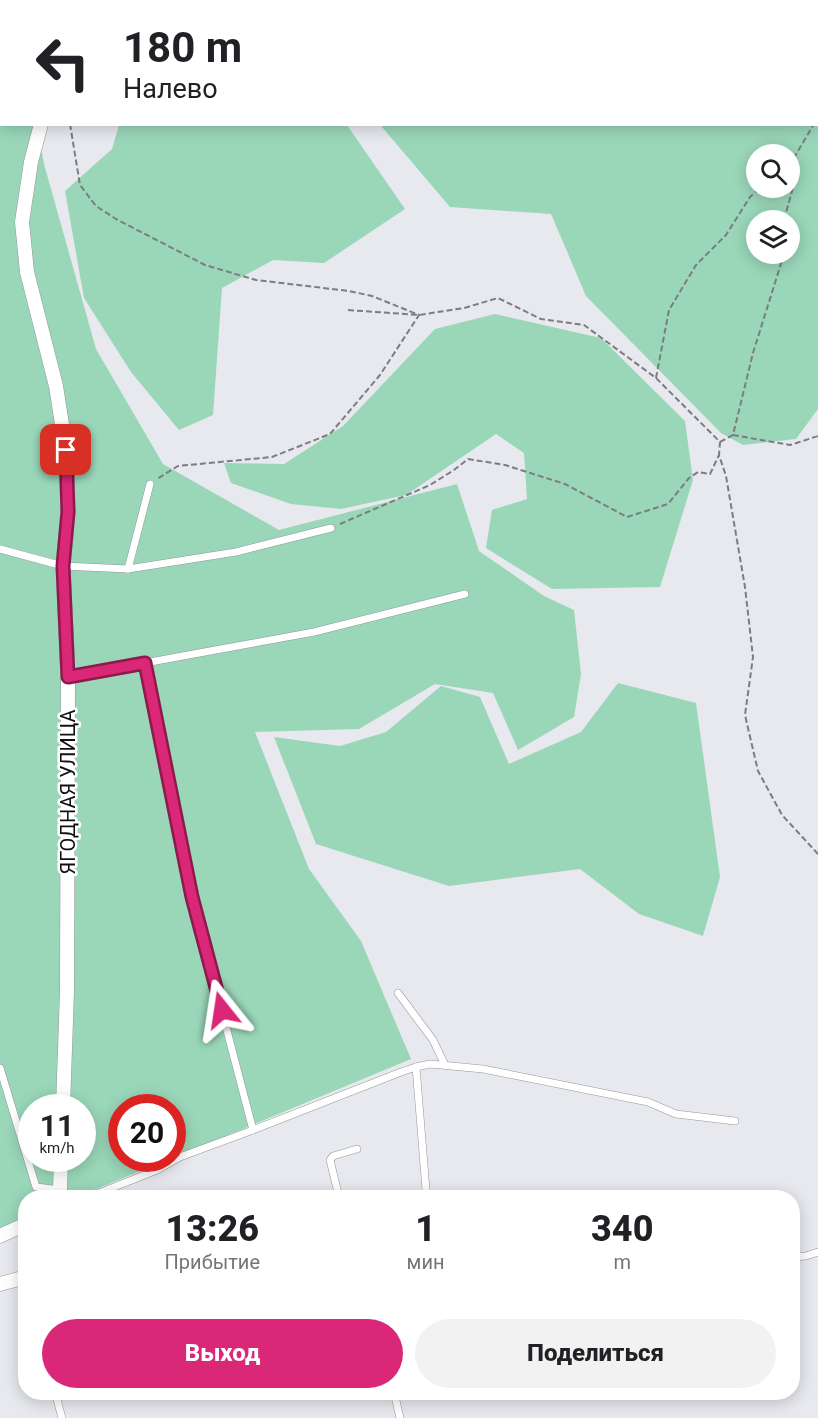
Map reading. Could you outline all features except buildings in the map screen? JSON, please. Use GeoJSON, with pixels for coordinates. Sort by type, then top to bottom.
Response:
{"type":"FeatureCollection","features":[{"type":"Feature","properties":{"kind":"street","name":"ЯГОДНАЯ УЛИЦА"},"geometry":{"type":"LineString","coordinates":[[40,126],[31,162],[22,222],[27,272],[56,386],[66,450],[68,512],[63,566],[68,677],[67,991],[63,1094]]}},
{"type":"Feature","properties":{"kind":"street"},"geometry":{"type":"LineString","coordinates":[[61,1172],[61,1190]]}},
{"type":"Feature","properties":{"kind":"street"},"geometry":{"type":"LineString","coordinates":[[0,1236],[18,1228]]}},
{"type":"Feature","properties":{"kind":"street"},"geometry":{"type":"LineString","coordinates":[[0,1284],[18,1279]]}},
{"type":"Feature","properties":{"kind":"lane"},"geometry":{"type":"LineString","coordinates":[[128,569],[150,484]]}},
{"type":"Feature","properties":{"kind":"lane"},"geometry":{"type":"LineString","coordinates":[[0,549],[63,566],[128,569],[236,552],[331,528]]}},
{"type":"Feature","properties":{"kind":"lane"},"geometry":{"type":"LineString","coordinates":[[68,677],[314,633],[465,594]]}},
{"type":"Feature","properties":{"kind":"lane"},"geometry":{"type":"LineString","coordinates":[[145,663],[192,897],[253,1130]]}},
{"type":"Feature","properties":{"kind":"lane"},"geometry":{"type":"LineString","coordinates":[[398,993],[433,1040],[445,1065]]}},
{"type":"Feature","properties":{"kind":"lane"},"geometry":{"type":"LineString","coordinates":[[107,1190],[157,1170],[180,1157],[416,1066],[430,1064],[483,1069],[648,1102],[676,1114],[735,1121]]}},
{"type":"Feature","properties":{"kind":"lane"},"geometry":{"type":"LineString","coordinates":[[416,1066],[426,1190]]}},
{"type":"Feature","properties":{"kind":"lane"},"geometry":{"type":"LineString","coordinates":[[0,1068],[36,1187],[47,1190]]}},
{"type":"Feature","properties":{"kind":"lane"},"geometry":{"type":"LineString","coordinates":[[337,1190],[330,1160],[333,1156],[357,1149]]}},
{"type":"Feature","properties":{"kind":"lane"},"geometry":{"type":"LineString","coordinates":[[800,1256],[818,1252]]}},
{"type":"Feature","properties":{"kind":"lane"},"geometry":{"type":"LineString","coordinates":[[57,1400],[62,1418]]}},
{"type":"Feature","properties":{"kind":"lane"},"geometry":{"type":"LineString","coordinates":[[396,1400],[400,1418]]}},
{"type":"Feature","properties":{"kind":"path"},"geometry":{"type":"LineString","coordinates":[[70,126],[80,185],[96,206],[116,219],[205,265],[256,280],[349,291],[372,296],[419,315]]}},
{"type":"Feature","properties":{"kind":"path"},"geometry":{"type":"LineString","coordinates":[[800,148],[813,126]]}},
{"type":"Feature","properties":{"kind":"path"},"geometry":{"type":"LineString","coordinates":[[656,378],[669,310],[696,265],[726,235],[749,198]]}},
{"type":"Feature","properties":{"kind":"path"},"geometry":{"type":"LineString","coordinates":[[733,435],[753,353],[781,264]]}},
{"type":"Feature","properties":{"kind":"path"},"geometry":{"type":"LineString","coordinates":[[331,528],[430,485],[468,459],[505,465],[565,484],[627,517],[668,504],[689,478],[698,472],[710,474],[719,455],[720,442],[656,378],[584,326],[541,318],[498,298],[464,308],[419,315],[348,310]]}},
{"type":"Feature","properties":{"kind":"path"},"geometry":{"type":"LineString","coordinates":[[150,484],[178,466],[272,457],[330,434],[380,375],[419,315]]}},
{"type":"Feature","properties":{"kind":"path"},"geometry":{"type":"LineString","coordinates":[[720,442],[733,435],[790,444],[818,436]]}},
{"type":"Feature","properties":{"kind":"path"},"geometry":{"type":"LineString","coordinates":[[719,455],[726,476],[745,587],[753,657],[745,715],[758,771],[782,815],[818,854]]}},
{"type":"Feature","properties":{"kind":"green space"},"geometry":{"type":"Polygon","coordinates":[[[0,126],[37,126],[44,164],[96,349],[163,464],[279,530],[457,484],[479,551],[544,596],[574,610],[581,674],[574,717],[518,750],[493,693],[435,684],[359,729],[255,732],[309,869],[361,941],[411,1059],[186,1153],[186,1094],[108,1094],[108,1172],[138,1172],[94,1190],[18,1190],[18,1223],[0,1231],[0,126]]]}},
{"type":"Feature","properties":{"kind":"green space"},"geometry":{"type":"Polygon","coordinates":[[[119,126],[348,126],[405,209],[324,263],[273,260],[222,288],[213,415],[179,430],[131,372],[84,298],[65,191],[112,149],[119,126]]]}},
{"type":"Feature","properties":{"kind":"green space"},"geometry":{"type":"Polygon","coordinates":[[[382,126],[818,126],[818,409],[796,439],[743,445],[721,433],[586,296],[551,214],[450,207],[382,126]]]}},
{"type":"Feature","properties":{"kind":"green space"},"geometry":{"type":"Polygon","coordinates":[[[495,314],[601,338],[685,421],[693,480],[660,587],[552,589],[486,548],[492,510],[527,499],[524,453],[496,434],[406,495],[341,509],[291,504],[231,483],[224,463],[284,464],[343,426],[435,329],[495,314]]]}},
{"type":"Feature","properties":{"kind":"green space"},"geometry":{"type":"Polygon","coordinates":[[[618,683],[696,703],[720,877],[703,936],[639,914],[580,869],[449,886],[316,844],[274,737],[340,746],[386,732],[441,686],[480,697],[509,764],[581,732],[618,683]]]}},
{"type":"Feature","properties":{"kind":"route"},"geometry":{"type":"LineString","coordinates":[[66,450],[68,512],[63,566],[68,677],[145,663],[192,897],[222,1010]]}}]}
